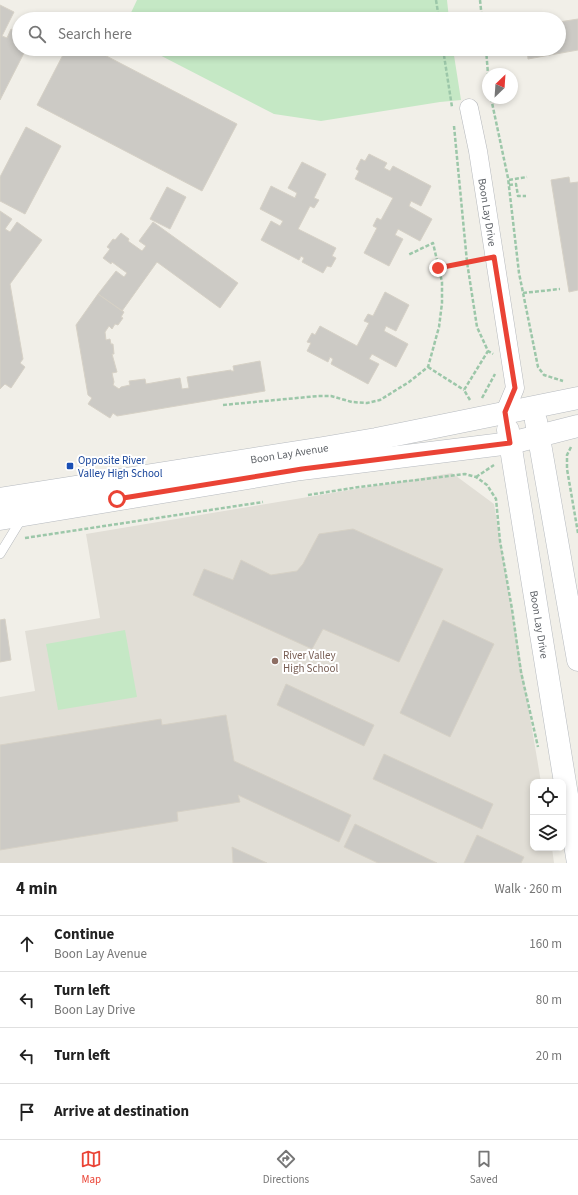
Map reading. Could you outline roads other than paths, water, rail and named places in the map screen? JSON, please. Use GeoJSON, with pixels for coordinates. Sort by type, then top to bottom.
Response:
{"type":"FeatureCollection","features":[{"type":"Feature","properties":{"kind":"street","name":"Boon Lay Drive"},"geometry":{"type":"LineString","coordinates":[[461,110],[478,152],[515,388]]}},
{"type":"Feature","properties":{"kind":"street"},"geometry":{"type":"LineString","coordinates":[[505,412],[515,388],[533,406],[578,660]]}},
{"type":"Feature","properties":{"kind":"street","name":"Boon Lay Avenue"},"geometry":{"type":"LineString","coordinates":[[0,499],[331,447],[533,406],[572,390]]}},
{"type":"Feature","properties":{"kind":"street","name":"Boon Lay Drive"},"geometry":{"type":"LineString","coordinates":[[505,412],[578,863]]}},
{"type":"Feature","properties":{"kind":"street","name":"Boon Lay Avenue"},"geometry":{"type":"LineString","coordinates":[[0,519],[167,490],[302,469],[510,443],[539,436],[576,436]]}},
{"type":"Feature","properties":{"kind":"lane"},"geometry":{"type":"LineString","coordinates":[[0,554],[24,516]]}},
{"type":"Feature","properties":{"kind":"place","name":"Opposite River Valley High School"},"geometry":{"type":"Point","coordinates":[70,466]}},
{"type":"Feature","properties":{"kind":"place","name":"River Valley High School"},"geometry":{"type":"Point","coordinates":[275,661]}}]}
